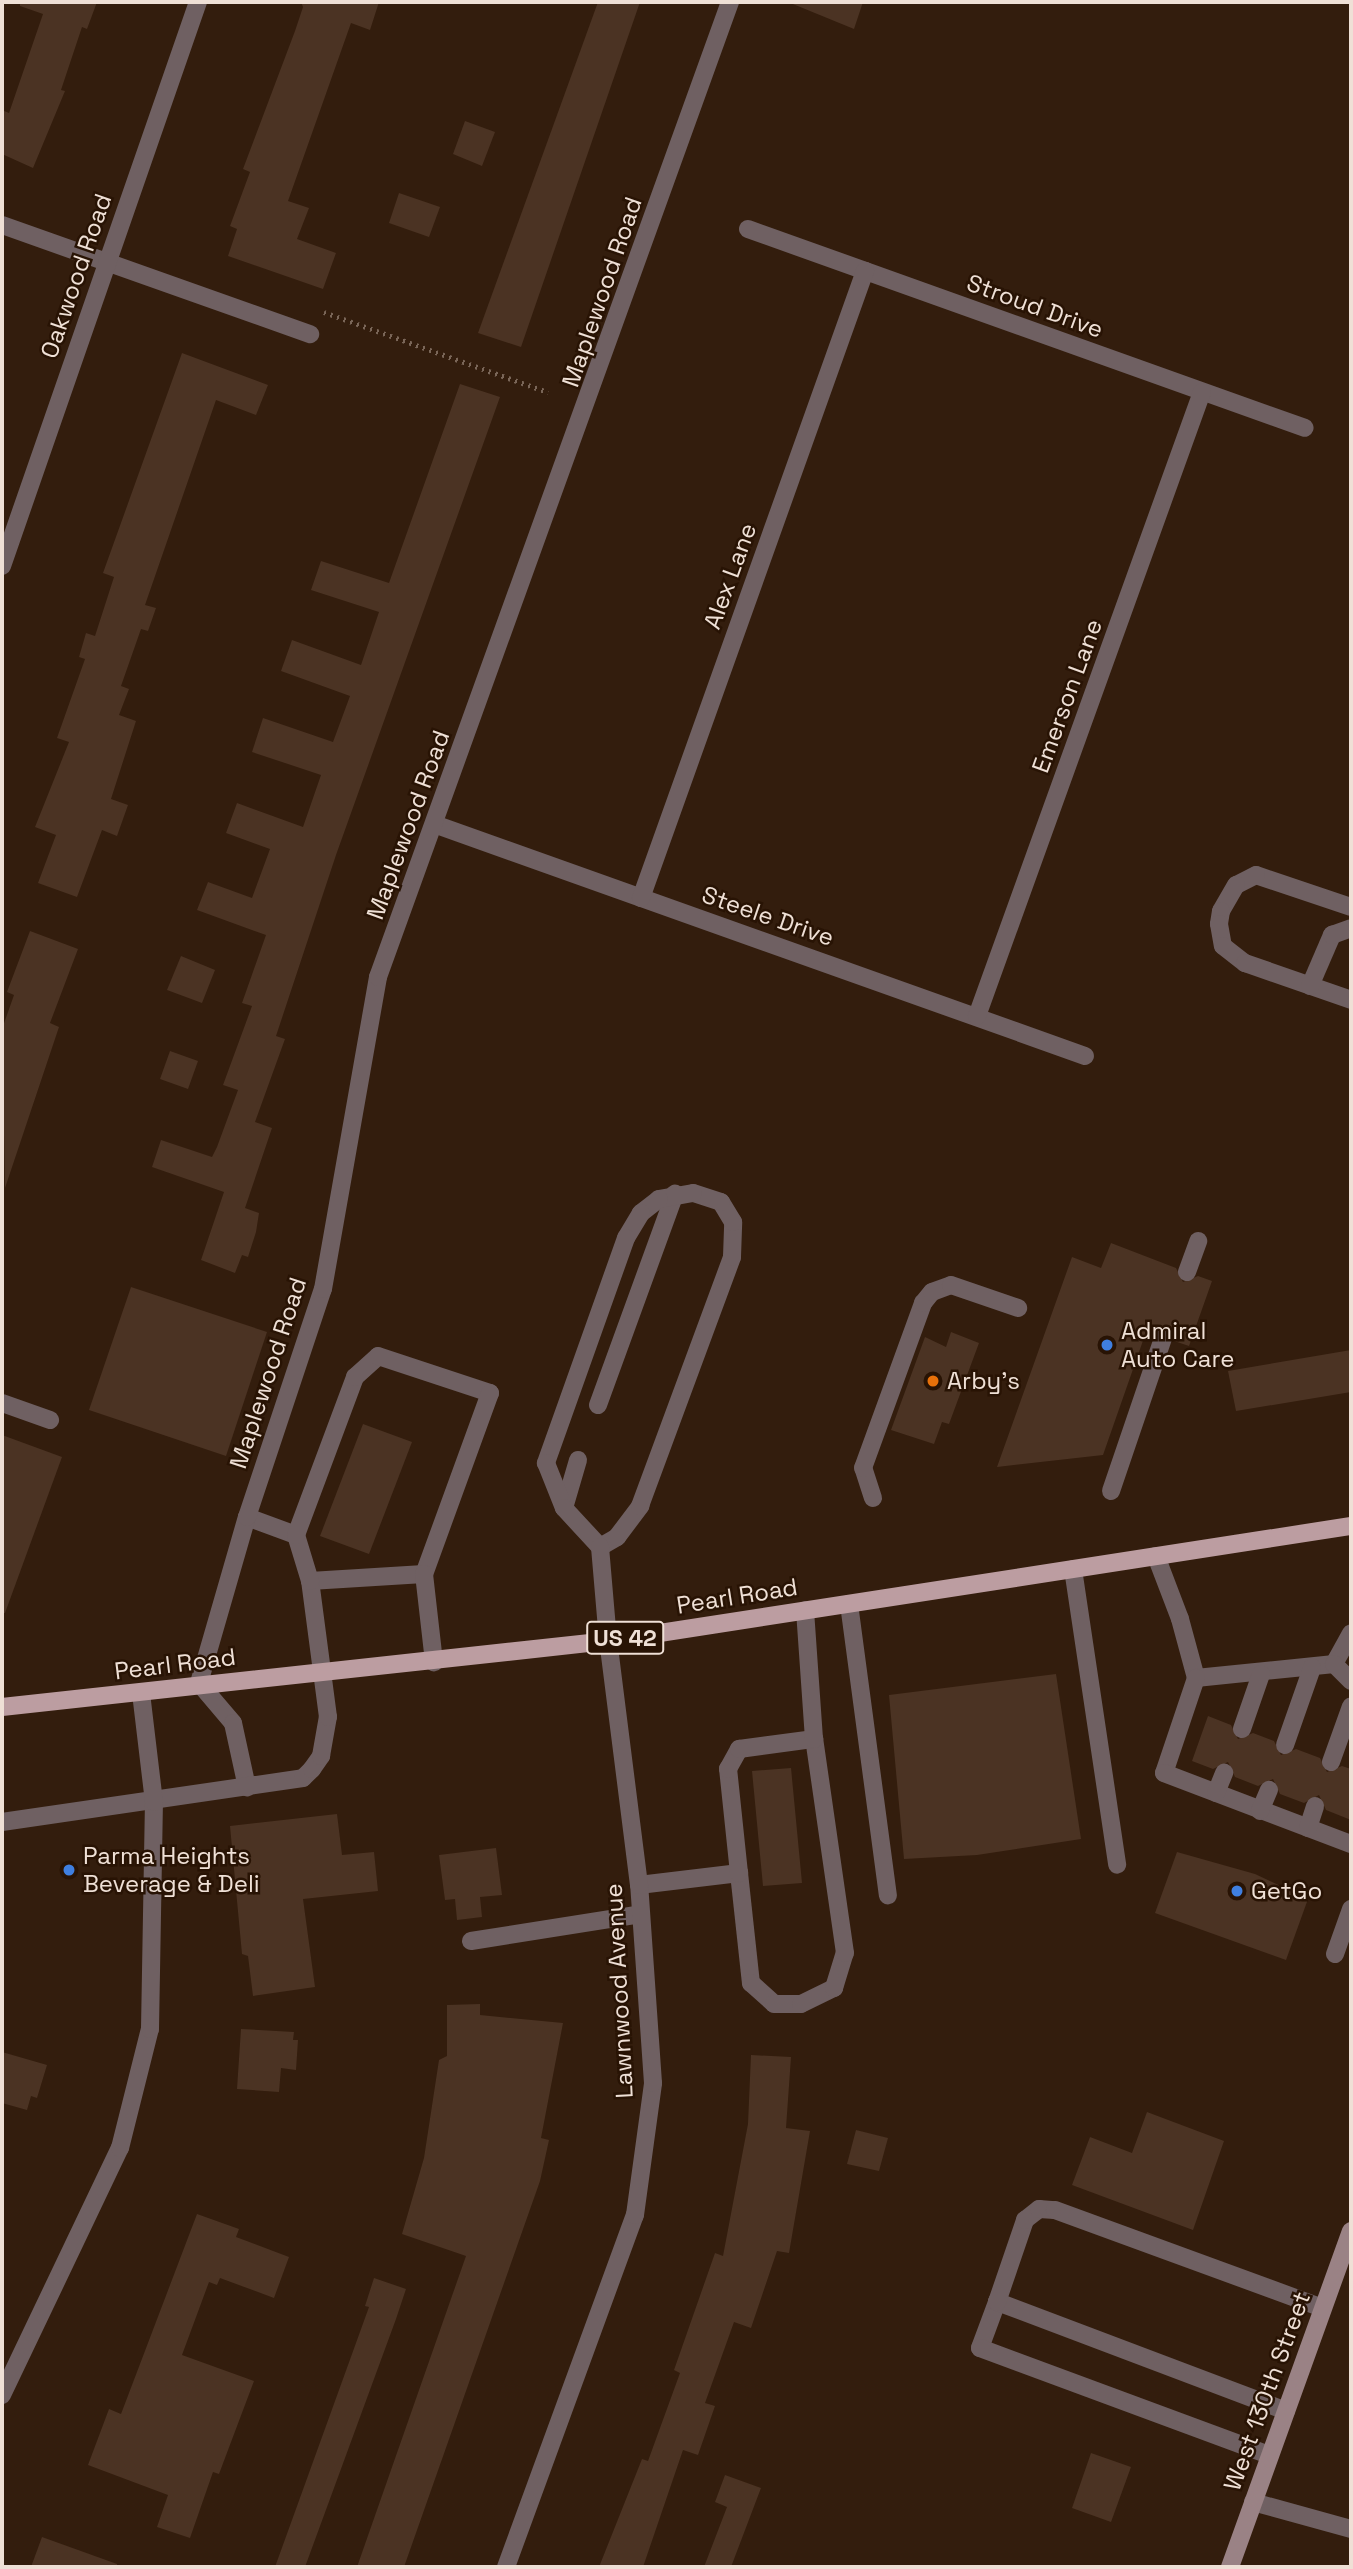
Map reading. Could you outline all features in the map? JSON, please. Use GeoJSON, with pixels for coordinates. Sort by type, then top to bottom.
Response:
{"type":"FeatureCollection","features":[{"type":"Feature","properties":{"kind":"main road","name":"Pearl Road"},"geometry":{"type":"LineString","coordinates":[[2,1707],[141,1693],[199,1683],[322,1675],[608,1641],[1351,1526]]}},
{"type":"Feature","properties":{"kind":"main road","name":"West 130th Street"},"geometry":{"type":"LineString","coordinates":[[1230,2567],[1351,2231]]}},
{"type":"Feature","properties":{"kind":"street","name":"Oakwood Road"},"geometry":{"type":"LineString","coordinates":[[2,566],[198,2]]}},
{"type":"Feature","properties":{"kind":"street","name":"Maplewood Road"},"geometry":{"type":"LineString","coordinates":[[199,1683],[247,1517],[323,1289],[379,977],[730,2]]}},
{"type":"Feature","properties":{"kind":"street"},"geometry":{"type":"LineString","coordinates":[[2,225],[310,334]]}},
{"type":"Feature","properties":{"kind":"street","name":"Stroud Drive"},"geometry":{"type":"LineString","coordinates":[[748,229],[1305,428]]}},
{"type":"Feature","properties":{"kind":"street","name":"Alex Lane"},"geometry":{"type":"LineString","coordinates":[[641,898],[865,271]]}},
{"type":"Feature","properties":{"kind":"street","name":"Emerson Lane"},"geometry":{"type":"LineString","coordinates":[[977,1016],[1202,392]]}},
{"type":"Feature","properties":{"kind":"street","name":"Steele Drive"},"geometry":{"type":"LineString","coordinates":[[435,824],[1084,1056]]}},
{"type":"Feature","properties":{"kind":"street"},"geometry":{"type":"LineString","coordinates":[[1351,907],[1266,875],[1246,876],[1229,895],[1219,925],[1228,953],[1245,963],[1351,1000]]}},
{"type":"Feature","properties":{"kind":"street"},"geometry":{"type":"LineString","coordinates":[[1310,986],[1332,935],[1351,928]]}},
{"type":"Feature","properties":{"kind":"street"},"geometry":{"type":"LineString","coordinates":[[693,1193],[721,1202],[733,1222],[732,1257],[640,1506],[617,1537],[600,1547],[564,1508],[546,1463],[585,1346],[631,1229],[641,1213],[675,1194],[693,1193]]}},
{"type":"Feature","properties":{"kind":"street"},"geometry":{"type":"LineString","coordinates":[[598,1405],[675,1194]]}},
{"type":"Feature","properties":{"kind":"street"},"geometry":{"type":"LineString","coordinates":[[1187,1272],[1198,1241]]}},
{"type":"Feature","properties":{"kind":"street"},"geometry":{"type":"LineString","coordinates":[[873,1498],[863,1468],[923,1303],[932,1292],[951,1285],[1017,1308]]}},
{"type":"Feature","properties":{"kind":"street"},"geometry":{"type":"LineString","coordinates":[[1111,1492],[1163,1338]]}},
{"type":"Feature","properties":{"kind":"street"},"geometry":{"type":"LineString","coordinates":[[2,1822],[154,1802],[303,1778],[312,1769],[321,1756],[328,1717],[310,1581],[296,1535],[355,1377],[378,1356],[490,1393],[424,1574],[434,1662]]}},
{"type":"Feature","properties":{"kind":"street"},"geometry":{"type":"LineString","coordinates":[[2,1403],[50,1420]]}},
{"type":"Feature","properties":{"kind":"street"},"geometry":{"type":"LineString","coordinates":[[564,1508],[578,1461]]}},
{"type":"Feature","properties":{"kind":"street"},"geometry":{"type":"LineString","coordinates":[[247,1517],[296,1535]]}},
{"type":"Feature","properties":{"kind":"street","name":"Lawnwood Avenue"},"geometry":{"type":"LineString","coordinates":[[506,2567],[635,2215],[653,2083],[639,1885],[608,1641],[600,1547]]}},
{"type":"Feature","properties":{"kind":"street"},"geometry":{"type":"LineString","coordinates":[[1156,1556],[1196,1678],[1164,1773],[1351,1844]]}},
{"type":"Feature","properties":{"kind":"street"},"geometry":{"type":"LineString","coordinates":[[1073,1569],[1117,1866]]}},
{"type":"Feature","properties":{"kind":"street"},"geometry":{"type":"LineString","coordinates":[[310,1581],[424,1574]]}},
{"type":"Feature","properties":{"kind":"street"},"geometry":{"type":"LineString","coordinates":[[849,1604],[888,1895]]}},
{"type":"Feature","properties":{"kind":"street"},"geometry":{"type":"LineString","coordinates":[[805,1610],[814,1739],[845,1953],[834,1988],[801,2004],[774,2004],[751,1983],[728,1769],[739,1749],[814,1739]]}},
{"type":"Feature","properties":{"kind":"street"},"geometry":{"type":"LineString","coordinates":[[1334,1664],[1351,1633]]}},
{"type":"Feature","properties":{"kind":"street"},"geometry":{"type":"LineString","coordinates":[[1196,1678],[1261,1674],[1334,1664]]}},
{"type":"Feature","properties":{"kind":"street"},"geometry":{"type":"LineString","coordinates":[[1334,1664],[1351,1681]]}},
{"type":"Feature","properties":{"kind":"street"},"geometry":{"type":"LineString","coordinates":[[1285,1745],[1312,1668]]}},
{"type":"Feature","properties":{"kind":"street"},"geometry":{"type":"LineString","coordinates":[[1242,1729],[1261,1674]]}},
{"type":"Feature","properties":{"kind":"street"},"geometry":{"type":"LineString","coordinates":[[199,1683],[233,1723],[247,1787]]}},
{"type":"Feature","properties":{"kind":"street"},"geometry":{"type":"LineString","coordinates":[[2,2395],[120,2148],[150,2029],[154,1802],[141,1693]]}},
{"type":"Feature","properties":{"kind":"street"},"geometry":{"type":"LineString","coordinates":[[1331,1762],[1351,1706]]}},
{"type":"Feature","properties":{"kind":"street"},"geometry":{"type":"LineString","coordinates":[[1216,1793],[1224,1773]]}},
{"type":"Feature","properties":{"kind":"street"},"geometry":{"type":"LineString","coordinates":[[1260,1811],[1269,1790]]}},
{"type":"Feature","properties":{"kind":"street"},"geometry":{"type":"LineString","coordinates":[[1308,1828],[1315,1806]]}},
{"type":"Feature","properties":{"kind":"street"},"geometry":{"type":"LineString","coordinates":[[639,1885],[739,1873]]}},
{"type":"Feature","properties":{"kind":"street"},"geometry":{"type":"LineString","coordinates":[[1335,1954],[1351,1909]]}},
{"type":"Feature","properties":{"kind":"street"},"geometry":{"type":"LineString","coordinates":[[471,1941],[641,1914]]}},
{"type":"Feature","properties":{"kind":"street"},"geometry":{"type":"LineString","coordinates":[[1270,2455],[980,2348],[1025,2220],[1039,2209],[1055,2210],[1323,2308]]}},
{"type":"Feature","properties":{"kind":"street"},"geometry":{"type":"LineString","coordinates":[[997,2302],[1286,2411]]}},
{"type":"Feature","properties":{"kind":"street"},"geometry":{"type":"LineString","coordinates":[[1253,2502],[1351,2529]]}},
{"type":"Feature","properties":{"kind":"path"},"geometry":{"type":"LineString","coordinates":[[313,309],[548,392]]}},
{"type":"Feature","properties":{"kind":"building"},"geometry":{"type":"Polygon","coordinates":[[[20,2],[97,2],[87,29],[82,27],[61,90],[65,91],[33,168],[2,154],[2,110],[9,113],[43,14],[20,6],[20,2]]]}},
{"type":"Feature","properties":{"kind":"building"},"geometry":{"type":"Polygon","coordinates":[[[301,2],[379,2],[370,30],[351,23],[288,201],[309,208],[297,239],[336,253],[323,289],[228,256],[237,229],[230,226],[250,172],[243,169],[295,31],[303,7],[301,2]]]}},
{"type":"Feature","properties":{"kind":"building"},"geometry":{"type":"Polygon","coordinates":[[[598,2],[640,2],[521,347],[478,333],[598,2]]]}},
{"type":"Feature","properties":{"kind":"building"},"geometry":{"type":"Polygon","coordinates":[[[788,2],[863,2],[854,29],[788,2]]]}},
{"type":"Feature","properties":{"kind":"building"},"geometry":{"type":"Polygon","coordinates":[[[465,121],[495,132],[482,166],[453,154],[465,121]]]}},
{"type":"Feature","properties":{"kind":"building"},"geometry":{"type":"Polygon","coordinates":[[[399,193],[440,207],[429,237],[389,223],[399,193]]]}},
{"type":"Feature","properties":{"kind":"building"},"geometry":{"type":"Polygon","coordinates":[[[182,353],[268,385],[256,415],[216,400],[145,605],[156,608],[148,631],[141,629],[121,686],[129,689],[119,715],[136,721],[111,799],[128,805],[117,836],[102,830],[77,897],[38,883],[56,835],[35,827],[69,742],[57,738],[85,659],[79,657],[86,633],[95,636],[114,577],[103,573],[182,353]]]}},
{"type":"Feature","properties":{"kind":"building"},"geometry":{"type":"Polygon","coordinates":[[[460,384],[500,397],[336,855],[276,1036],[285,1039],[255,1122],[272,1128],[245,1208],[259,1213],[256,1232],[248,1257],[242,1255],[235,1273],[201,1260],[224,1192],[152,1167],[161,1140],[212,1157],[217,1147],[238,1090],[223,1085],[252,1006],[242,1003],[266,935],[197,910],[208,882],[252,898],[270,849],[226,833],[237,803],[303,827],[321,775],[252,752],[263,718],[333,742],[350,696],[281,671],[292,640],[361,665],[379,612],[311,590],[321,561],[389,583],[460,384]]]}},
{"type":"Feature","properties":{"kind":"building"},"geometry":{"type":"Polygon","coordinates":[[[30,931],[78,949],[50,1023],[59,1027],[5,1188],[2,1029],[14,995],[7,992],[30,931]]]}},
{"type":"Feature","properties":{"kind":"building"},"geometry":{"type":"Polygon","coordinates":[[[181,956],[215,970],[202,1003],[167,990],[181,956]]]}},
{"type":"Feature","properties":{"kind":"building"},"geometry":{"type":"Polygon","coordinates":[[[170,1051],[198,1061],[188,1089],[160,1079],[170,1051]]]}},
{"type":"Feature","properties":{"kind":"building"},"geometry":{"type":"Polygon","coordinates":[[[1111,1243],[1176,1268],[1183,1282],[1198,1276],[1212,1281],[1189,1346],[1174,1341],[1166,1327],[1146,1332],[1103,1455],[997,1467],[1072,1257],[1101,1268],[1111,1243]]]}},
{"type":"Feature","properties":{"kind":"building"},"geometry":{"type":"Polygon","coordinates":[[[131,1287],[267,1332],[226,1456],[89,1410],[131,1287]]]}},
{"type":"Feature","properties":{"kind":"building"},"geometry":{"type":"Polygon","coordinates":[[[951,1332],[979,1343],[949,1424],[942,1422],[934,1444],[891,1430],[925,1337],[946,1347],[951,1332]]]}},
{"type":"Feature","properties":{"kind":"building"},"geometry":{"type":"Polygon","coordinates":[[[1351,1350],[1351,1392],[1236,1411],[1228,1371],[1351,1350]]]}},
{"type":"Feature","properties":{"kind":"building"},"geometry":{"type":"Polygon","coordinates":[[[363,1424],[412,1442],[369,1554],[320,1536],[363,1424]]]}},
{"type":"Feature","properties":{"kind":"building"},"geometry":{"type":"Polygon","coordinates":[[[2,1435],[62,1457],[5,1613],[2,1613],[2,1435]]]}},
{"type":"Feature","properties":{"kind":"building"},"geometry":{"type":"Polygon","coordinates":[[[1056,1674],[1081,1839],[977,1855],[904,1859],[889,1695],[1056,1674]]]}},
{"type":"Feature","properties":{"kind":"building"},"geometry":{"type":"Polygon","coordinates":[[[1208,1716],[1231,1725],[1238,1739],[1253,1733],[1274,1741],[1281,1755],[1296,1749],[1320,1758],[1327,1772],[1342,1766],[1351,1769],[1351,1820],[1326,1810],[1319,1795],[1304,1803],[1280,1794],[1273,1779],[1258,1786],[1235,1777],[1228,1762],[1213,1769],[1192,1761],[1208,1716]]]}},
{"type":"Feature","properties":{"kind":"building"},"geometry":{"type":"Polygon","coordinates":[[[791,1768],[802,1883],[763,1886],[752,1771],[791,1768]]]}},
{"type":"Feature","properties":{"kind":"building"},"geometry":{"type":"Polygon","coordinates":[[[337,1814],[342,1855],[374,1852],[378,1891],[303,1899],[315,1987],[253,1996],[248,1956],[242,1954],[230,1826],[337,1814]]]}},
{"type":"Feature","properties":{"kind":"building"},"geometry":{"type":"Polygon","coordinates":[[[496,1848],[502,1895],[480,1897],[482,1917],[457,1920],[455,1899],[445,1900],[439,1855],[496,1848]]]}},
{"type":"Feature","properties":{"kind":"building"},"geometry":{"type":"Polygon","coordinates":[[[1177,1852],[1255,1874],[1308,1899],[1286,1960],[1155,1913],[1177,1852]]]}},
{"type":"Feature","properties":{"kind":"building"},"geometry":{"type":"Polygon","coordinates":[[[480,2004],[480,2015],[563,2023],[541,2138],[549,2140],[540,2181],[404,2567],[357,2567],[466,2256],[402,2234],[424,2158],[439,2060],[447,2056],[447,2005],[480,2004]]]}},
{"type":"Feature","properties":{"kind":"building"},"geometry":{"type":"Polygon","coordinates":[[[241,2029],[294,2032],[293,2040],[298,2040],[296,2070],[281,2068],[279,2092],[237,2089],[241,2029]]]}},
{"type":"Feature","properties":{"kind":"building"},"geometry":{"type":"Polygon","coordinates":[[[2,2052],[47,2065],[37,2098],[31,2096],[27,2110],[2,2103],[2,2052]]]}},
{"type":"Feature","properties":{"kind":"building"},"geometry":{"type":"Polygon","coordinates":[[[751,2055],[791,2057],[786,2128],[810,2131],[789,2253],[777,2251],[751,2328],[734,2322],[705,2403],[715,2406],[698,2455],[683,2450],[643,2567],[599,2567],[642,2459],[648,2461],[680,2373],[674,2370],[715,2253],[723,2256],[748,2124],[751,2055]]]}},
{"type":"Feature","properties":{"kind":"building"},"geometry":{"type":"Polygon","coordinates":[[[1147,2112],[1224,2141],[1193,2230],[1072,2185],[1090,2137],[1132,2153],[1147,2112]]]}},
{"type":"Feature","properties":{"kind":"building"},"geometry":{"type":"Polygon","coordinates":[[[856,2130],[888,2138],[879,2171],[847,2164],[856,2130]]]}},
{"type":"Feature","properties":{"kind":"building"},"geometry":{"type":"Polygon","coordinates":[[[197,2214],[239,2229],[236,2237],[289,2257],[274,2298],[220,2278],[217,2285],[209,2282],[182,2355],[254,2381],[219,2474],[213,2472],[190,2538],[157,2527],[168,2495],[88,2465],[109,2409],[121,2414],[197,2214]]]}},
{"type":"Feature","properties":{"kind":"building"},"geometry":{"type":"Polygon","coordinates":[[[374,2278],[406,2289],[396,2319],[305,2567],[275,2567],[369,2307],[365,2306],[374,2278]]]}},
{"type":"Feature","properties":{"kind":"building"},"geometry":{"type":"Polygon","coordinates":[[[1091,2453],[1131,2467],[1111,2522],[1072,2508],[1091,2453]]]}},
{"type":"Feature","properties":{"kind":"building"},"geometry":{"type":"Polygon","coordinates":[[[725,2475],[761,2488],[731,2567],[704,2567],[727,2507],[715,2502],[725,2475]]]}},
{"type":"Feature","properties":{"kind":"building"},"geometry":{"type":"Polygon","coordinates":[[[42,2537],[117,2564],[117,2567],[31,2567],[42,2537]]]}},
{"type":"Feature","properties":{"kind":"place","name":"Admiral Auto Care"},"geometry":{"type":"Point","coordinates":[1107,1345]}},
{"type":"Feature","properties":{"kind":"place","name":"Arby's"},"geometry":{"type":"Point","coordinates":[933,1381]}},
{"type":"Feature","properties":{"kind":"place","name":"Parma Heights Beverage & Deli"},"geometry":{"type":"Point","coordinates":[69,1870]}},
{"type":"Feature","properties":{"kind":"place","name":"GetGo"},"geometry":{"type":"Point","coordinates":[1237,1891]}}]}
